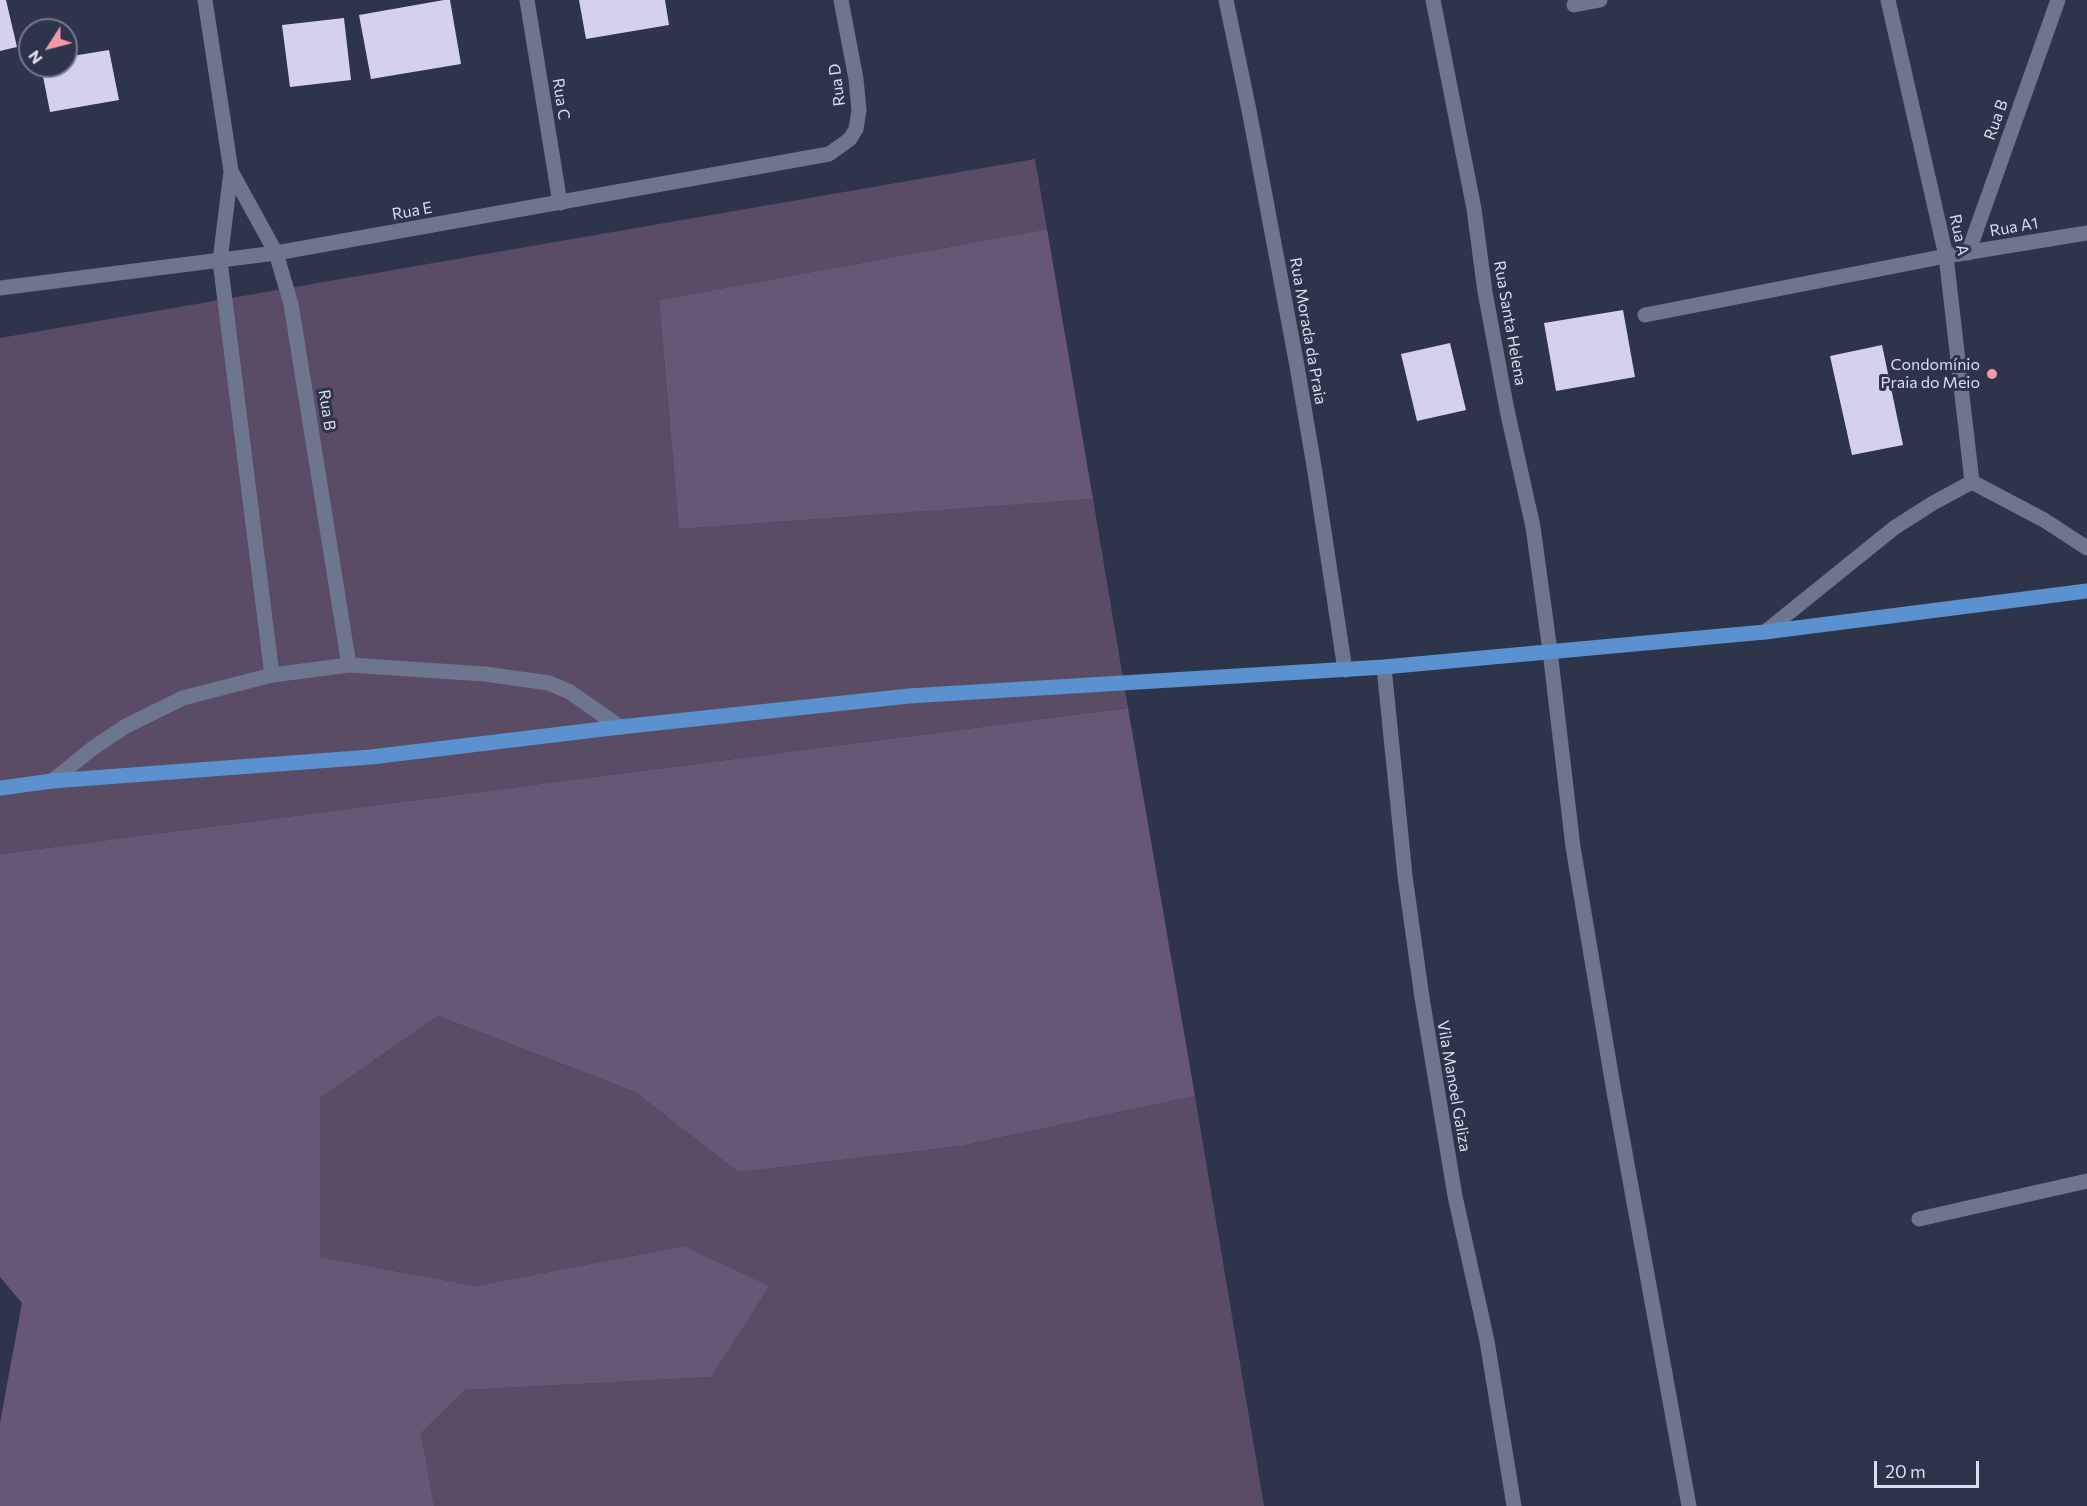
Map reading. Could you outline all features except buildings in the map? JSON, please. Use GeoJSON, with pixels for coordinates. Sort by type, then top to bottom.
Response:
{"type":"FeatureCollection","features":[{"type":"Feature","properties":{"kind":"main road"},"geometry":{"type":"LineString","coordinates":[[0,788],[52,781],[371,757],[909,696],[1345,670],[1765,632],[2087,591]]}},
{"type":"Feature","properties":{"kind":"street","name":"Rua B"},"geometry":{"type":"LineString","coordinates":[[205,0],[231,171],[220,261],[272,675]]}},
{"type":"Feature","properties":{"kind":"street","name":"Rua C"},"geometry":{"type":"LineString","coordinates":[[527,0],[560,203]]}},
{"type":"Feature","properties":{"kind":"street","name":"Rua D"},"geometry":{"type":"LineString","coordinates":[[829,154],[850,139],[856,129],[859,110],[856,79],[841,0]]}},
{"type":"Feature","properties":{"kind":"street","name":"Rua Morada da Praia"},"geometry":{"type":"LineString","coordinates":[[1226,0],[1297,366],[1345,670]]}},
{"type":"Feature","properties":{"kind":"street","name":"Rua Santa Helena"},"geometry":{"type":"LineString","coordinates":[[1433,0],[1474,209],[1485,292],[1504,398],[1533,527],[1573,847],[1614,1092],[1689,1506]]}},
{"type":"Feature","properties":{"kind":"street"},"geometry":{"type":"LineString","coordinates":[[1574,5],[1600,0]]}},
{"type":"Feature","properties":{"kind":"street","name":"Rua A"},"geometry":{"type":"LineString","coordinates":[[1888,0],[1946,256],[1972,482]]}},
{"type":"Feature","properties":{"kind":"street","name":"Rua B"},"geometry":{"type":"LineString","coordinates":[[1968,253],[2058,0]]}},
{"type":"Feature","properties":{"kind":"street","name":"Rua E"},"geometry":{"type":"LineString","coordinates":[[0,288],[276,253],[829,154]]}},
{"type":"Feature","properties":{"kind":"street","name":"Rua B"},"geometry":{"type":"LineString","coordinates":[[231,171],[276,253],[291,303],[349,665]]}},
{"type":"Feature","properties":{"kind":"street","name":"Rua A1"},"geometry":{"type":"LineString","coordinates":[[1645,315],[1946,256],[2087,233]]}},
{"type":"Feature","properties":{"kind":"street"},"geometry":{"type":"LineString","coordinates":[[1765,632],[1894,528],[1972,482],[2044,520],[2087,548]]}},
{"type":"Feature","properties":{"kind":"street"},"geometry":{"type":"LineString","coordinates":[[52,781],[93,748],[153,712],[183,698],[272,675],[349,665],[485,674],[549,683],[588,703],[620,727]]}},
{"type":"Feature","properties":{"kind":"street","name":"Vila Manoel Galiza"},"geometry":{"type":"LineString","coordinates":[[1384,667],[1405,876],[1422,998],[1455,1196],[1487,1341],[1514,1506]]}},
{"type":"Feature","properties":{"kind":"street"},"geometry":{"type":"LineString","coordinates":[[1919,1219],[2087,1181]]}},
{"type":"Feature","properties":{"kind":"shaded area"},"geometry":{"type":"Polygon","coordinates":[[[1035,159],[1047,229],[659,300],[679,529],[1093,499],[1128,708],[0,854],[0,338],[1035,159]]]}},
{"type":"Feature","properties":{"kind":"shaded area"},"geometry":{"type":"Polygon","coordinates":[[[1047,229],[1093,499],[679,529],[659,300],[1047,229]]]}},
{"type":"Feature","properties":{"kind":"shaded area"},"geometry":{"type":"Polygon","coordinates":[[[1128,708],[1195,1096],[961,1146],[738,1172],[635,1092],[438,1016],[320,1098],[320,1257],[476,1286],[683,1246],[769,1286],[711,1377],[465,1390],[421,1433],[434,1506],[0,1506],[0,1423],[22,1303],[0,1277],[0,854],[1128,708]]]}},
{"type":"Feature","properties":{"kind":"shaded area"},"geometry":{"type":"Polygon","coordinates":[[[438,1016],[635,1092],[738,1172],[961,1146],[1195,1096],[1264,1506],[434,1506],[421,1433],[465,1390],[711,1377],[683,1246],[476,1286],[320,1257],[320,1098],[438,1016]]]}},
{"type":"Feature","properties":{"kind":"place","name":"Condomínio Praia do Meio"},"geometry":{"type":"Point","coordinates":[1992,374]}}]}
